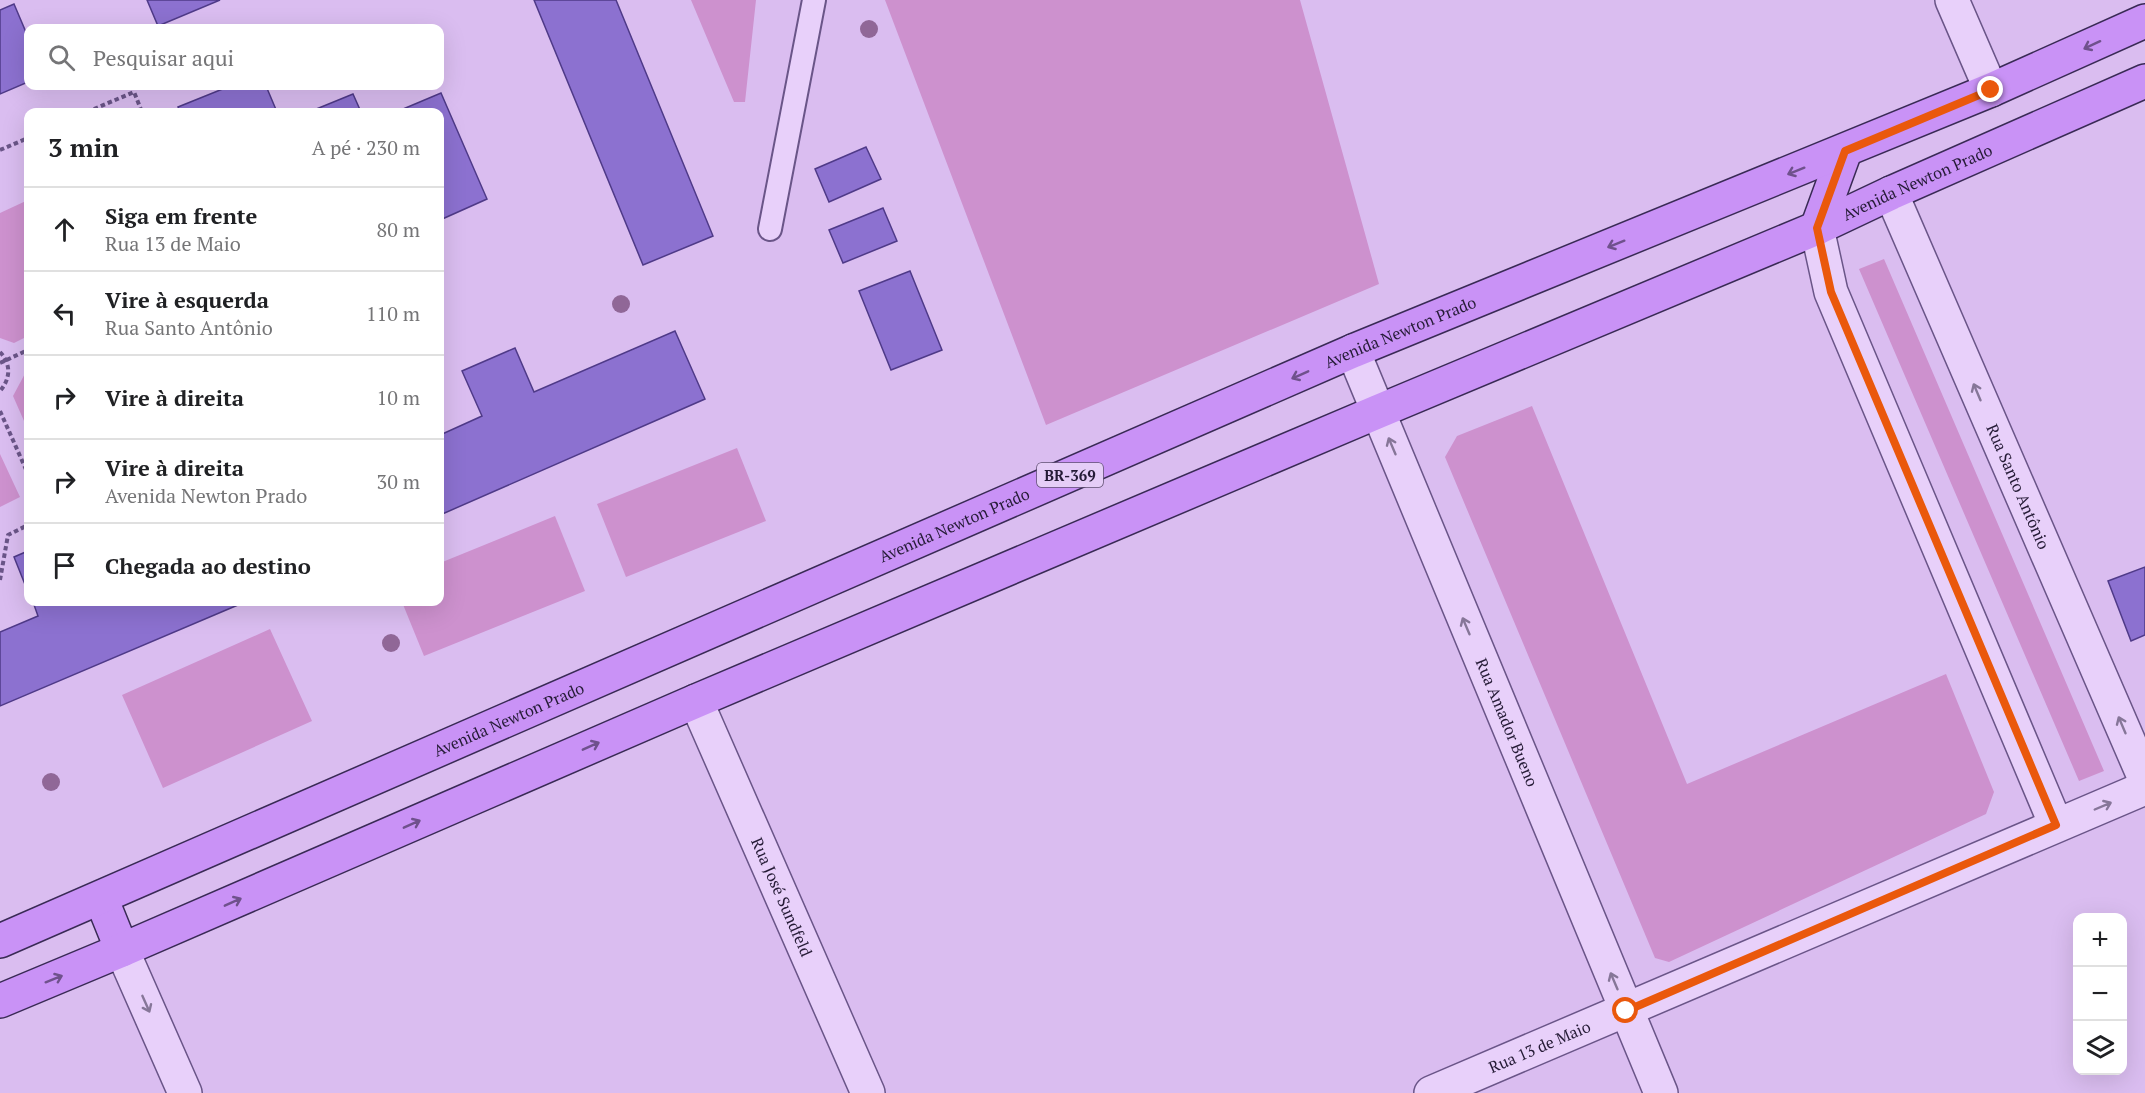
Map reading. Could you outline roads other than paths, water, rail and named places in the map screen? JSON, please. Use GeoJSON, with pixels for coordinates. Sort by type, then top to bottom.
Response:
{"type":"FeatureCollection","features":[{"type":"Feature","properties":{"kind":"main road","name":"Avenida Newton Prado"},"geometry":{"type":"LineString","coordinates":[[0,941],[1353,351],[1845,151],[1991,90],[2145,21]]}},
{"type":"Feature","properties":{"kind":"main road","name":"Avenida Newton Prado"},"geometry":{"type":"LineString","coordinates":[[0,1001],[696,701],[1817,228],[2145,81]]}},
{"type":"Feature","properties":{"kind":"main road"},"geometry":{"type":"LineString","coordinates":[[1817,228],[1845,151]]}},
{"type":"Feature","properties":{"kind":"main road"},"geometry":{"type":"LineString","coordinates":[[101,898],[122,950]]}},
{"type":"Feature","properties":{"kind":"street"},"geometry":{"type":"LineString","coordinates":[[1952,0],[1991,90]]}},
{"type":"Feature","properties":{"kind":"street","name":"Rua Santo Antônio"},"geometry":{"type":"LineString","coordinates":[[1891,193],[2145,778]]}},
{"type":"Feature","properties":{"kind":"street"},"geometry":{"type":"LineString","coordinates":[[1817,228],[1831,292],[2056,825]]}},
{"type":"Feature","properties":{"kind":"street","name":"Rua Amador Bueno"},"geometry":{"type":"LineString","coordinates":[[1353,351],[1660,1093]]}},
{"type":"Feature","properties":{"kind":"street","name":"Rua José Sundfeld"},"geometry":{"type":"LineString","coordinates":[[696,701],[868,1093]]}},
{"type":"Feature","properties":{"kind":"street","name":"Rua 13 de Maio"},"geometry":{"type":"LineString","coordinates":[[1431,1093],[2145,788]]}},
{"type":"Feature","properties":{"kind":"street"},"geometry":{"type":"LineString","coordinates":[[122,950],[185,1093]]}},
{"type":"Feature","properties":{"kind":"lane"},"geometry":{"type":"LineString","coordinates":[[770,229],[814,0]]}}]}
